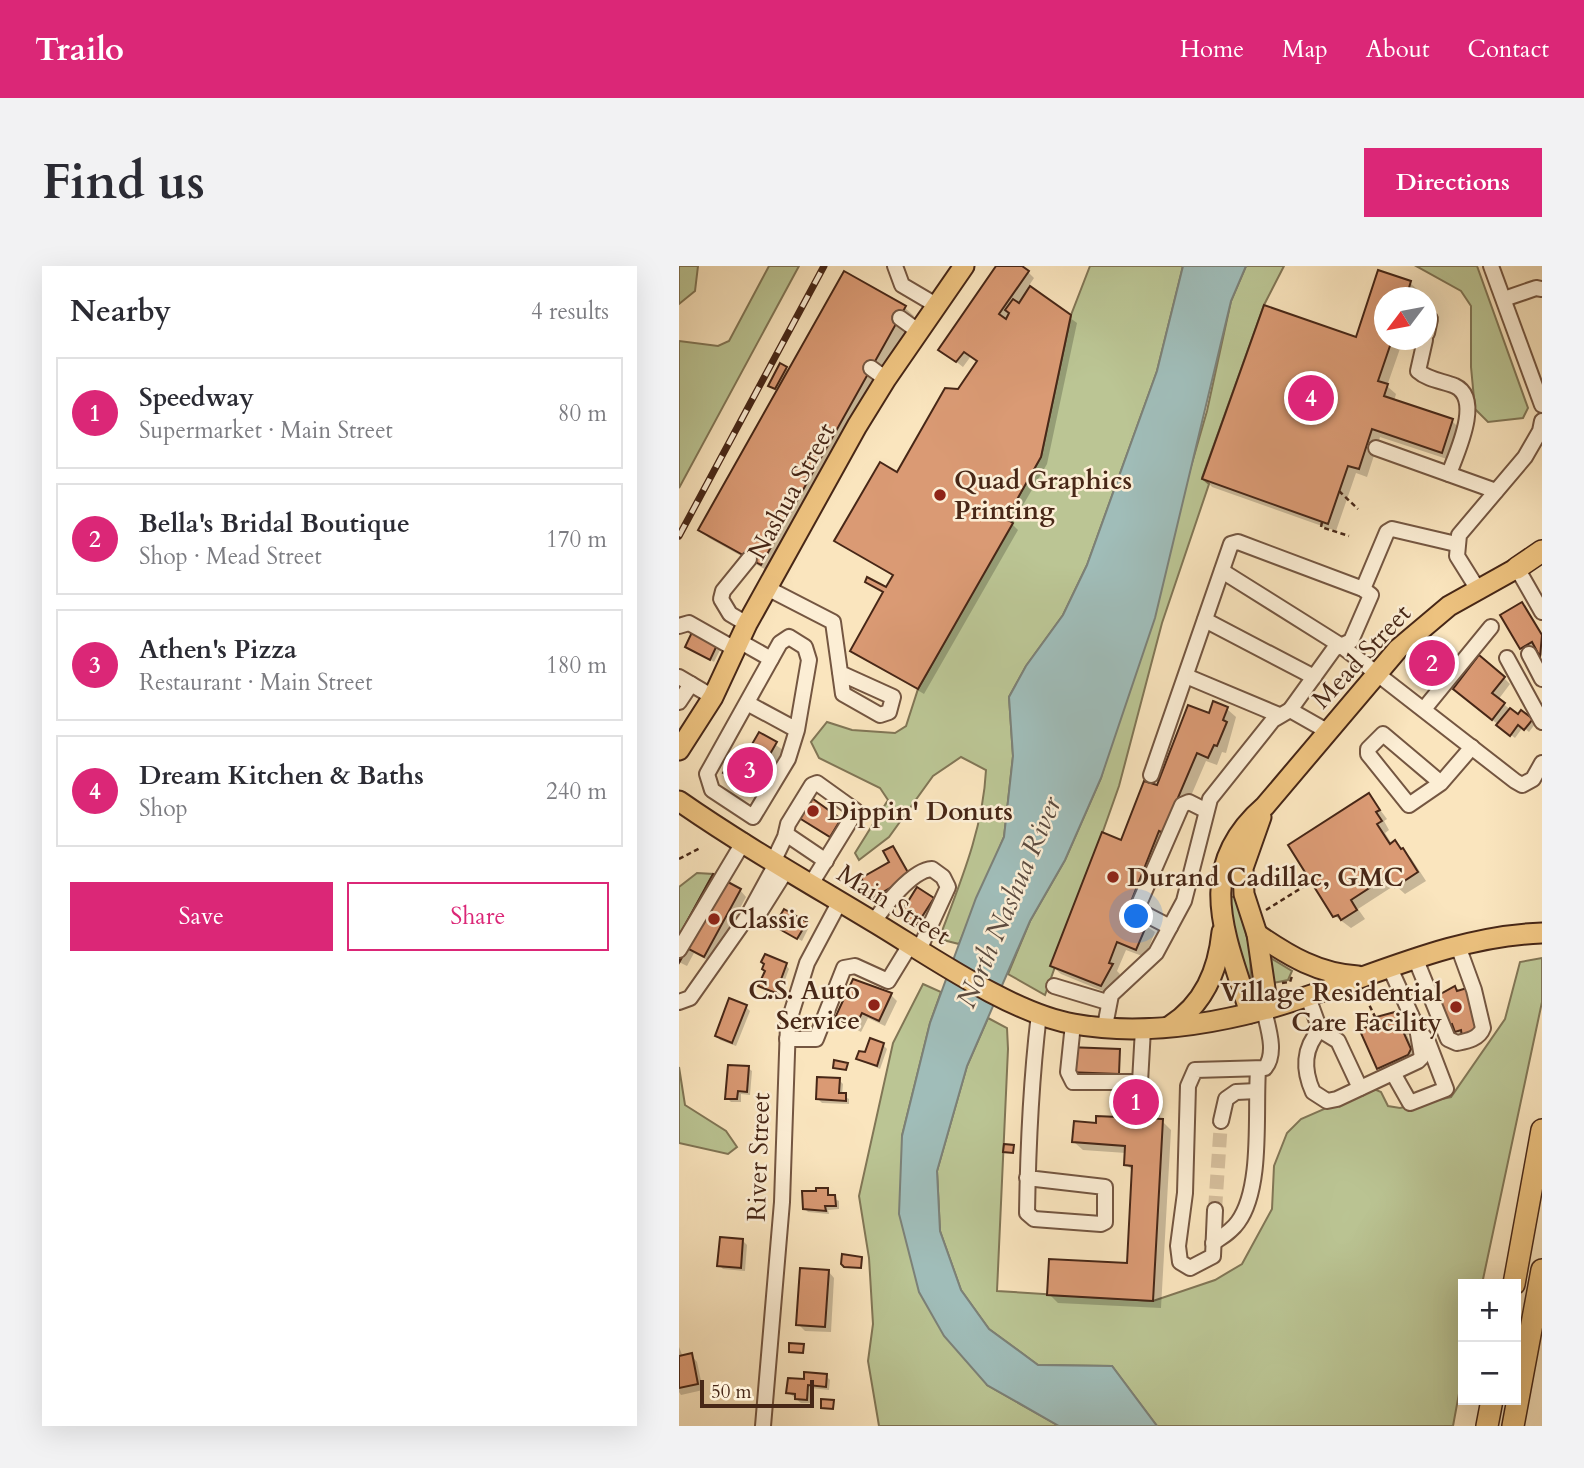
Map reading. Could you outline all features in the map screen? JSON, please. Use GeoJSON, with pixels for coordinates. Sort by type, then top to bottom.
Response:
{"type":"FeatureCollection","features":[{"type":"Feature","properties":{"kind":"highway"},"geometry":{"type":"LineString","coordinates":[[1517,568],[1542,551]]}},
{"type":"Feature","properties":{"kind":"highway"},"geometry":{"type":"LineString","coordinates":[[1517,568],[1542,562]]}},
{"type":"Feature","properties":{"kind":"highway"},"geometry":{"type":"LineString","coordinates":[[1515,1279],[1542,1130]]}},
{"type":"Feature","properties":{"kind":"highway"},"geometry":{"type":"LineString","coordinates":[[1513,1426],[1542,1270]]}},
{"type":"Feature","properties":{"kind":"highway"},"geometry":{"type":"LineString","coordinates":[[1487,1426],[1491,1405]]}},
{"type":"Feature","properties":{"kind":"main road","name":"Nashua Street"},"geometry":{"type":"LineString","coordinates":[[679,750],[713,697],[740,638],[878,374],[918,331],[964,266]]}},
{"type":"Feature","properties":{"kind":"main road","name":"Mead Street"},"geometry":{"type":"LineString","coordinates":[[1261,1011],[1223,927],[1220,890],[1225,857],[1246,822],[1265,806],[1376,673],[1430,619],[1477,588],[1517,568]]}},
{"type":"Feature","properties":{"kind":"main road","name":"Main Street"},"geometry":{"type":"LineString","coordinates":[[679,801],[921,952],[1020,1006],[1073,1024],[1143,1029],[1261,1011],[1458,946],[1501,936],[1539,933]]}},
{"type":"Feature","properties":{"kind":"main road","name":"Mead Street"},"geometry":{"type":"LineString","coordinates":[[1261,1011],[1257,934],[1244,894],[1243,868],[1265,806]]}},
{"type":"Feature","properties":{"kind":"main road"},"geometry":{"type":"LineString","coordinates":[[1170,1026],[1206,992],[1221,948],[1223,927]]}},
{"type":"Feature","properties":{"kind":"main road"},"geometry":{"type":"LineString","coordinates":[[1257,934],[1305,964],[1335,974],[1366,977]]}},
{"type":"Feature","properties":{"kind":"street"},"geometry":{"type":"LineString","coordinates":[[895,266],[902,285],[936,305]]}},
{"type":"Feature","properties":{"kind":"street"},"geometry":{"type":"LineString","coordinates":[[1491,266],[1538,378],[1542,405]]}},
{"type":"Feature","properties":{"kind":"street"},"geometry":{"type":"LineString","coordinates":[[1504,299],[1535,288],[1542,289]]}},
{"type":"Feature","properties":{"kind":"street"},"geometry":{"type":"LineString","coordinates":[[900,318],[918,331]]}},
{"type":"Feature","properties":{"kind":"street"},"geometry":{"type":"LineString","coordinates":[[1423,350],[1418,371],[1457,387],[1465,397],[1467,405],[1468,418],[1449,474]]}},
{"type":"Feature","properties":{"kind":"street"},"geometry":{"type":"LineString","coordinates":[[1477,588],[1457,556],[1456,544],[1459,535],[1525,457],[1540,431],[1542,421]]}},
{"type":"Feature","properties":{"kind":"street"},"geometry":{"type":"LineString","coordinates":[[1376,448],[1496,491]]}},
{"type":"Feature","properties":{"kind":"street"},"geometry":{"type":"LineString","coordinates":[[1363,589],[1387,532],[1398,529],[1456,544]]}},
{"type":"Feature","properties":{"kind":"street"},"geometry":{"type":"LineString","coordinates":[[1105,1027],[1107,1002],[1116,988],[1156,953],[1184,901],[1205,810],[1210,799],[1340,645],[1351,641],[1371,599],[1363,589],[1237,542],[1231,544],[1151,775]]}},
{"type":"Feature","properties":{"kind":"street"},"geometry":{"type":"LineString","coordinates":[[740,638],[721,599],[723,591],[749,559]]}},
{"type":"Feature","properties":{"kind":"street"},"geometry":{"type":"LineString","coordinates":[[1517,568],[1542,612]]}},
{"type":"Feature","properties":{"kind":"street"},"geometry":{"type":"LineString","coordinates":[[1222,571],[1340,645],[1515,781],[1522,785],[1528,782],[1542,763]]}},
{"type":"Feature","properties":{"kind":"street"},"geometry":{"type":"LineString","coordinates":[[767,588],[834,622],[840,673]]}},
{"type":"Feature","properties":{"kind":"street"},"geometry":{"type":"LineString","coordinates":[[1205,620],[1314,677]]}},
{"type":"Feature","properties":{"kind":"street"},"geometry":{"type":"LineString","coordinates":[[679,626],[689,623],[740,638],[771,659]]}},
{"type":"Feature","properties":{"kind":"street"},"geometry":{"type":"LineString","coordinates":[[1424,709],[1492,627]]}},
{"type":"Feature","properties":{"kind":"street"},"geometry":{"type":"LineString","coordinates":[[679,950],[788,759],[797,730],[809,660],[802,644],[789,637],[782,640],[707,774],[712,790],[753,817]]}},
{"type":"Feature","properties":{"kind":"street"},"geometry":{"type":"LineString","coordinates":[[1528,654],[1541,677]]}},
{"type":"Feature","properties":{"kind":"street"},"geometry":{"type":"LineString","coordinates":[[1507,658],[1542,722]]}},
{"type":"Feature","properties":{"kind":"street"},"geometry":{"type":"LineString","coordinates":[[1186,676],[1327,731]]}},
{"type":"Feature","properties":{"kind":"street"},"geometry":{"type":"LineString","coordinates":[[679,702],[685,680],[713,697]]}},
{"type":"Feature","properties":{"kind":"street"},"geometry":{"type":"LineString","coordinates":[[747,703],[797,730]]}},
{"type":"Feature","properties":{"kind":"street"},"geometry":{"type":"LineString","coordinates":[[1441,783],[1383,734],[1368,749],[1368,754],[1409,805],[1441,783],[1472,747]]}},
{"type":"Feature","properties":{"kind":"street"},"geometry":{"type":"LineString","coordinates":[[684,1000],[703,988],[741,939],[779,864],[788,824],[815,783],[854,808],[856,814],[811,884]]}},
{"type":"Feature","properties":{"kind":"street"},"geometry":{"type":"LineString","coordinates":[[1170,927],[1143,914],[1139,904],[1182,805],[1189,802],[1205,810]]}},
{"type":"Feature","properties":{"kind":"street"},"geometry":{"type":"LineString","coordinates":[[786,834],[826,860]]}},
{"type":"Feature","properties":{"kind":"street"},"geometry":{"type":"LineString","coordinates":[[787,1038],[816,1039],[839,974],[844,968],[855,966],[888,981],[921,952],[948,887],[943,877],[932,869],[923,872],[893,897],[874,922]]}},
{"type":"Feature","properties":{"kind":"street","name":"River Street"},"geometry":{"type":"LineString","coordinates":[[763,1426],[782,1202],[787,1038],[791,1011],[802,977],[840,901]]}},
{"type":"Feature","properties":{"kind":"street"},"geometry":{"type":"LineString","coordinates":[[1416,960],[1444,1033],[1453,1042],[1477,1037],[1483,1028],[1474,990],[1458,946]]}},
{"type":"Feature","properties":{"kind":"street"},"geometry":{"type":"LineString","coordinates":[[1390,968],[1398,991],[1417,1028],[1428,1042],[1446,1088],[1412,1103],[1406,1101],[1393,1073]]}},
{"type":"Feature","properties":{"kind":"street"},"geometry":{"type":"LineString","coordinates":[[1054,986],[1107,1002]]}},
{"type":"Feature","properties":{"kind":"street"},"geometry":{"type":"LineString","coordinates":[[1359,1085],[1413,1058],[1416,1053],[1398,1004],[1398,991]]}},
{"type":"Feature","properties":{"kind":"street"},"geometry":{"type":"LineString","coordinates":[[1308,997],[1320,1030],[1338,1041],[1359,1085]]}},
{"type":"Feature","properties":{"kind":"street"},"geometry":{"type":"LineString","coordinates":[[1215,1210],[1213,1256],[1190,1268],[1180,1262],[1178,1247],[1185,1193],[1188,1086],[1195,1070],[1265,1068],[1271,1061],[1261,1011]]}},
{"type":"Feature","properties":{"kind":"street"},"geometry":{"type":"LineString","coordinates":[[1027,1178],[1105,1187],[1105,1222],[1101,1224],[1032,1219],[1027,1213],[1027,1178],[1034,1059],[1039,1014]]}},
{"type":"Feature","properties":{"kind":"street"},"geometry":{"type":"LineString","coordinates":[[1073,1024],[1068,1078],[1073,1082],[1140,1082],[1143,1029]]}},
{"type":"Feature","properties":{"kind":"street"},"geometry":{"type":"LineString","coordinates":[[1320,1030],[1308,1047],[1306,1063],[1314,1083],[1323,1092],[1332,1093],[1393,1073],[1420,1060],[1417,1028]]}},
{"type":"Feature","properties":{"kind":"street"},"geometry":{"type":"LineString","coordinates":[[1213,1243],[1231,1230],[1240,1219],[1252,1192],[1258,1070]]}},
{"type":"Feature","properties":{"kind":"street"},"geometry":{"type":"LineString","coordinates":[[1221,1121],[1226,1099],[1236,1092],[1257,1091]]}},
{"type":"Feature","properties":{"kind":"path"},"geometry":{"type":"LineString","coordinates":[[1339,491],[1358,509]]}},
{"type":"Feature","properties":{"kind":"path"},"geometry":{"type":"LineString","coordinates":[[1322,522],[1321,527],[1349,536]]}},
{"type":"Feature","properties":{"kind":"path"},"geometry":{"type":"LineString","coordinates":[[679,859],[700,848]]}},
{"type":"Feature","properties":{"kind":"path"},"geometry":{"type":"LineString","coordinates":[[1260,914],[1311,882]]}},
{"type":"Feature","properties":{"kind":"path"},"geometry":{"type":"LineString","coordinates":[[1274,985],[1290,982],[1294,973]]}},
{"type":"Feature","properties":{"kind":"path"},"geometry":{"type":"LineString","coordinates":[[1366,998],[1376,1020]]}},
{"type":"Feature","properties":{"kind":"green space"},"geometry":{"type":"Polygon","coordinates":[[[679,266],[698,266],[695,291],[679,304],[679,266]]]}},
{"type":"Feature","properties":{"kind":"green space"},"geometry":{"type":"Polygon","coordinates":[[[769,266],[799,266],[679,488],[679,341],[718,346],[729,341],[769,266]]]}},
{"type":"Feature","properties":{"kind":"green space"},"geometry":{"type":"Polygon","coordinates":[[[1090,266],[1183,266],[1157,371],[1087,565],[1063,615],[1026,666],[1009,697],[1013,756],[1004,837],[959,944],[939,939],[975,835],[986,770],[961,757],[933,776],[889,837],[859,860],[855,853],[888,800],[880,788],[819,758],[811,742],[827,722],[852,730],[895,733],[906,726],[918,689],[1012,523],[1006,519],[1041,457],[1071,315],[1090,266]]]}},
{"type":"Feature","properties":{"kind":"green space"},"geometry":{"type":"Polygon","coordinates":[[[1246,266],[1284,266],[1264,305],[1202,478],[1209,484],[1162,623],[1119,786],[1045,995],[1008,974],[1030,921],[1065,860],[1101,778],[1207,411],[1231,301],[1246,266]]]}},
{"type":"Feature","properties":{"kind":"green space"},"geometry":{"type":"Polygon","coordinates":[[[1416,266],[1477,266],[1528,408],[1523,418],[1488,422],[1475,409],[1471,367],[1471,306],[1461,291],[1416,266]]]}},
{"type":"Feature","properties":{"kind":"green space"},"geometry":{"type":"Polygon","coordinates":[[[697,873],[713,874],[679,936],[679,887],[697,873]]]}},
{"type":"Feature","properties":{"kind":"green space"},"geometry":{"type":"Polygon","coordinates":[[[1230,897],[1236,897],[1250,949],[1251,984],[1231,922],[1230,897]]]}},
{"type":"Feature","properties":{"kind":"green space"},"geometry":{"type":"Polygon","coordinates":[[[1269,957],[1292,971],[1288,980],[1273,983],[1269,957]]]}},
{"type":"Feature","properties":{"kind":"green space"},"geometry":{"type":"Polygon","coordinates":[[[1542,958],[1542,1002],[1483,1279],[1458,1279],[1458,1399],[1453,1426],[1157,1426],[1112,1366],[1038,1365],[989,1329],[961,1290],[940,1231],[937,1171],[967,1066],[988,1018],[1007,1028],[1008,1049],[997,1291],[1153,1301],[1215,1280],[1242,1264],[1272,1209],[1274,1166],[1287,1133],[1301,1119],[1372,1088],[1381,1092],[1388,1106],[1400,1108],[1451,1097],[1505,1019],[1520,962],[1542,958]]]}},
{"type":"Feature","properties":{"kind":"green space"},"geometry":{"type":"Polygon","coordinates":[[[923,984],[941,992],[930,1023],[902,1136],[987,1385],[1059,1426],[879,1426],[868,1361],[873,1324],[869,1258],[859,1196],[893,1043],[923,984]]]}},
{"type":"Feature","properties":{"kind":"green space"},"geometry":{"type":"Polygon","coordinates":[[[679,1067],[685,1105],[726,1131],[737,1147],[728,1154],[679,1143],[679,1067]]]}},
{"type":"Feature","properties":{"kind":"water","name":"North Nashua River"},"geometry":{"type":"Polygon","coordinates":[[[1183,266],[1246,266],[1231,301],[1155,618],[1101,778],[1065,860],[1030,921],[967,1066],[937,1171],[940,1231],[961,1290],[989,1329],[1038,1365],[1112,1366],[1157,1426],[1059,1426],[987,1385],[944,1336],[919,1292],[899,1214],[902,1136],[930,1023],[976,898],[1004,837],[1013,756],[1009,697],[1026,666],[1063,615],[1087,565],[1157,371],[1183,266]]]}},
{"type":"Feature","properties":{"kind":"building","name":"Quad Graphics Printing"},"geometry":{"type":"Polygon","coordinates":[[[996,266],[1022,266],[1029,271],[999,314],[1006,319],[1009,313],[1005,310],[1013,299],[1019,303],[1030,286],[1071,315],[1041,457],[1006,519],[1013,523],[918,689],[850,651],[883,592],[865,582],[867,577],[886,587],[893,575],[834,541],[880,462],[897,472],[945,388],[958,389],[977,361],[964,352],[956,362],[938,350],[996,266]]]}},
{"type":"Feature","properties":{"kind":"building"},"geometry":{"type":"Polygon","coordinates":[[[1378,270],[1411,281],[1409,287],[1374,287],[1374,350],[1389,350],[1378,381],[1388,384],[1384,396],[1453,419],[1442,453],[1372,429],[1359,469],[1348,466],[1328,524],[1202,479],[1264,305],[1356,337],[1378,270]]]}},
{"type":"Feature","properties":{"kind":"building"},"geometry":{"type":"Polygon","coordinates":[[[844,271],[906,306],[761,565],[698,530],[844,271]]]}},
{"type":"Feature","properties":{"kind":"building"},"geometry":{"type":"Polygon","coordinates":[[[780,363],[787,367],[775,389],[768,386],[780,363]]]}},
{"type":"Feature","properties":{"kind":"building"},"geometry":{"type":"Polygon","coordinates":[[[1522,602],[1542,635],[1540,657],[1532,642],[1520,649],[1500,615],[1522,602]]]}},
{"type":"Feature","properties":{"kind":"building"},"geometry":{"type":"Polygon","coordinates":[[[693,630],[718,643],[710,660],[685,647],[693,630]]]}},
{"type":"Feature","properties":{"kind":"building"},"geometry":{"type":"Polygon","coordinates":[[[1429,649],[1446,662],[1434,678],[1417,665],[1429,649]]]}},
{"type":"Feature","properties":{"kind":"building"},"geometry":{"type":"Polygon","coordinates":[[[1479,655],[1505,677],[1492,693],[1505,703],[1492,720],[1453,689],[1479,655]]]}},
{"type":"Feature","properties":{"kind":"building","name":"Durand Cadillac, GMC"},"geometry":{"type":"Polygon","coordinates":[[[1213,701],[1228,707],[1223,720],[1227,722],[1217,746],[1214,745],[1208,758],[1197,753],[1163,833],[1159,831],[1125,917],[1129,919],[1130,915],[1148,922],[1136,950],[1117,942],[1109,963],[1113,964],[1101,986],[1050,966],[1102,832],[1121,840],[1144,781],[1157,785],[1188,705],[1209,713],[1213,701]]]}},
{"type":"Feature","properties":{"kind":"building"},"geometry":{"type":"Polygon","coordinates":[[[1510,708],[1518,714],[1521,710],[1533,719],[1524,730],[1518,725],[1510,736],[1496,725],[1510,708]]]}},
{"type":"Feature","properties":{"kind":"building"},"geometry":{"type":"Polygon","coordinates":[[[759,732],[777,742],[765,763],[775,769],[760,794],[723,773],[738,748],[747,753],[759,732]]]}},
{"type":"Feature","properties":{"kind":"building"},"geometry":{"type":"Polygon","coordinates":[[[1369,793],[1380,810],[1376,812],[1382,821],[1377,824],[1390,844],[1395,840],[1401,849],[1403,848],[1418,872],[1395,887],[1388,876],[1351,900],[1357,910],[1341,920],[1338,915],[1333,917],[1288,845],[1369,793]]]}},
{"type":"Feature","properties":{"kind":"building","name":"Dippin' Donuts"},"geometry":{"type":"Polygon","coordinates":[[[809,796],[841,819],[830,837],[796,816],[809,796]]]}},
{"type":"Feature","properties":{"kind":"building"},"geometry":{"type":"Polygon","coordinates":[[[893,846],[910,876],[873,898],[861,878],[889,862],[883,851],[893,846]]]}},
{"type":"Feature","properties":{"kind":"building"},"geometry":{"type":"Polygon","coordinates":[[[713,874],[741,889],[704,957],[687,948],[680,961],[679,936],[713,874]]]}},
{"type":"Feature","properties":{"kind":"building"},"geometry":{"type":"Polygon","coordinates":[[[917,887],[934,898],[916,926],[899,916],[917,887]]]}},
{"type":"Feature","properties":{"kind":"building"},"geometry":{"type":"Polygon","coordinates":[[[784,909],[807,922],[797,939],[774,926],[784,909]]]}},
{"type":"Feature","properties":{"kind":"building"},"geometry":{"type":"Polygon","coordinates":[[[765,954],[787,963],[776,993],[758,986],[765,971],[761,962],[765,954]]]}},
{"type":"Feature","properties":{"kind":"building"},"geometry":{"type":"Polygon","coordinates":[[[853,979],[892,993],[879,1021],[862,1013],[855,1027],[835,1018],[853,979]]]}},
{"type":"Feature","properties":{"kind":"building","name":"Village Residential Care Facility"},"geometry":{"type":"Polygon","coordinates":[[[1455,986],[1457,991],[1467,988],[1480,1032],[1462,1037],[1461,1030],[1455,1032],[1452,1024],[1447,1026],[1437,996],[1455,986]]]}},
{"type":"Feature","properties":{"kind":"building"},"geometry":{"type":"Polygon","coordinates":[[[729,998],[747,1005],[732,1043],[715,1036],[729,998]]]}},
{"type":"Feature","properties":{"kind":"building"},"geometry":{"type":"Polygon","coordinates":[[[1395,1012],[1406,1027],[1402,1029],[1411,1049],[1408,1055],[1377,1069],[1360,1031],[1378,1020],[1376,1017],[1395,1012]]]}},
{"type":"Feature","properties":{"kind":"building"},"geometry":{"type":"Polygon","coordinates":[[[870,1038],[884,1043],[877,1066],[856,1059],[859,1051],[865,1052],[870,1038]]]}},
{"type":"Feature","properties":{"kind":"building"},"geometry":{"type":"Polygon","coordinates":[[[1067,1047],[1120,1049],[1119,1074],[1066,1072],[1067,1047]]]}},
{"type":"Feature","properties":{"kind":"building"},"geometry":{"type":"Polygon","coordinates":[[[834,1060],[848,1063],[846,1070],[833,1068],[834,1060]]]}},
{"type":"Feature","properties":{"kind":"building"},"geometry":{"type":"Polygon","coordinates":[[[728,1065],[749,1066],[747,1092],[738,1091],[737,1099],[725,1099],[728,1065]]]}},
{"type":"Feature","properties":{"kind":"building"},"geometry":{"type":"Polygon","coordinates":[[[817,1077],[840,1078],[839,1093],[846,1093],[846,1101],[816,1099],[817,1077]]]}},
{"type":"Feature","properties":{"kind":"building"},"geometry":{"type":"Polygon","coordinates":[[[1118,1093],[1155,1094],[1154,1111],[1118,1110],[1118,1093]]]}},
{"type":"Feature","properties":{"kind":"building"},"geometry":{"type":"Polygon","coordinates":[[[1096,1116],[1163,1119],[1153,1301],[1047,1295],[1049,1259],[1127,1263],[1132,1166],[1124,1165],[1125,1146],[1072,1142],[1074,1121],[1096,1123],[1096,1116]]]}},
{"type":"Feature","properties":{"kind":"building"},"geometry":{"type":"Polygon","coordinates":[[[1004,1144],[1014,1145],[1013,1153],[1003,1152],[1004,1144]]]}},
{"type":"Feature","properties":{"kind":"building"},"geometry":{"type":"Polygon","coordinates":[[[816,1188],[828,1188],[828,1195],[835,1195],[836,1206],[825,1206],[826,1211],[803,1209],[802,1191],[816,1191],[816,1188]]]}},
{"type":"Feature","properties":{"kind":"building"},"geometry":{"type":"Polygon","coordinates":[[[720,1237],[743,1239],[741,1268],[717,1266],[720,1237]]]}},
{"type":"Feature","properties":{"kind":"building"},"geometry":{"type":"Polygon","coordinates":[[[842,1254],[862,1257],[861,1268],[844,1267],[841,1264],[842,1254]]]}},
{"type":"Feature","properties":{"kind":"building"},"geometry":{"type":"Polygon","coordinates":[[[800,1268],[829,1270],[825,1327],[796,1325],[800,1268]]]}},
{"type":"Feature","properties":{"kind":"building"},"geometry":{"type":"Polygon","coordinates":[[[789,1343],[804,1344],[803,1353],[789,1352],[789,1343]]]}},
{"type":"Feature","properties":{"kind":"building"},"geometry":{"type":"Polygon","coordinates":[[[692,1353],[698,1384],[679,1388],[679,1356],[692,1353]]]}},
{"type":"Feature","properties":{"kind":"building"},"geometry":{"type":"Polygon","coordinates":[[[804,1372],[827,1374],[826,1387],[808,1385],[807,1400],[795,1399],[795,1394],[786,1393],[788,1378],[804,1379],[804,1372]]]}},
{"type":"Feature","properties":{"kind":"building"},"geometry":{"type":"Polygon","coordinates":[[[821,1399],[834,1400],[833,1409],[821,1408],[821,1399]]]}},
{"type":"Feature","properties":{"kind":"tunnel"},"geometry":{"type":"LineString","coordinates":[[1215,1210],[1221,1121]]}},
{"type":"Feature","properties":{"kind":"railway"},"geometry":{"type":"LineString","coordinates":[[679,536],[824,266]]}},
{"type":"Feature","properties":{"kind":"place","name":"Dream Kitchen & Baths"},"geometry":{"type":"Point","coordinates":[1311,398]}},
{"type":"Feature","properties":{"kind":"place","name":"Quad Graphics Printing"},"geometry":{"type":"Point","coordinates":[940,495]}},
{"type":"Feature","properties":{"kind":"place","name":"Bella's Bridal Boutique"},"geometry":{"type":"Point","coordinates":[1432,663]}},
{"type":"Feature","properties":{"kind":"place","name":"Athen's Pizza"},"geometry":{"type":"Point","coordinates":[750,770]}},
{"type":"Feature","properties":{"kind":"place","name":"Dippin' Donuts"},"geometry":{"type":"Point","coordinates":[813,811]}},
{"type":"Feature","properties":{"kind":"place","name":"Durand Cadillac, GMC"},"geometry":{"type":"Point","coordinates":[1113,877]}},
{"type":"Feature","properties":{"kind":"place","name":"Classic"},"geometry":{"type":"Point","coordinates":[714,919]}},
{"type":"Feature","properties":{"kind":"place","name":"C.S. Auto Service"},"geometry":{"type":"Point","coordinates":[874,1005]}},
{"type":"Feature","properties":{"kind":"place","name":"Village Residential Care Facility"},"geometry":{"type":"Point","coordinates":[1456,1007]}},
{"type":"Feature","properties":{"kind":"place","name":"Speedway"},"geometry":{"type":"Point","coordinates":[1136,1102]}}]}
